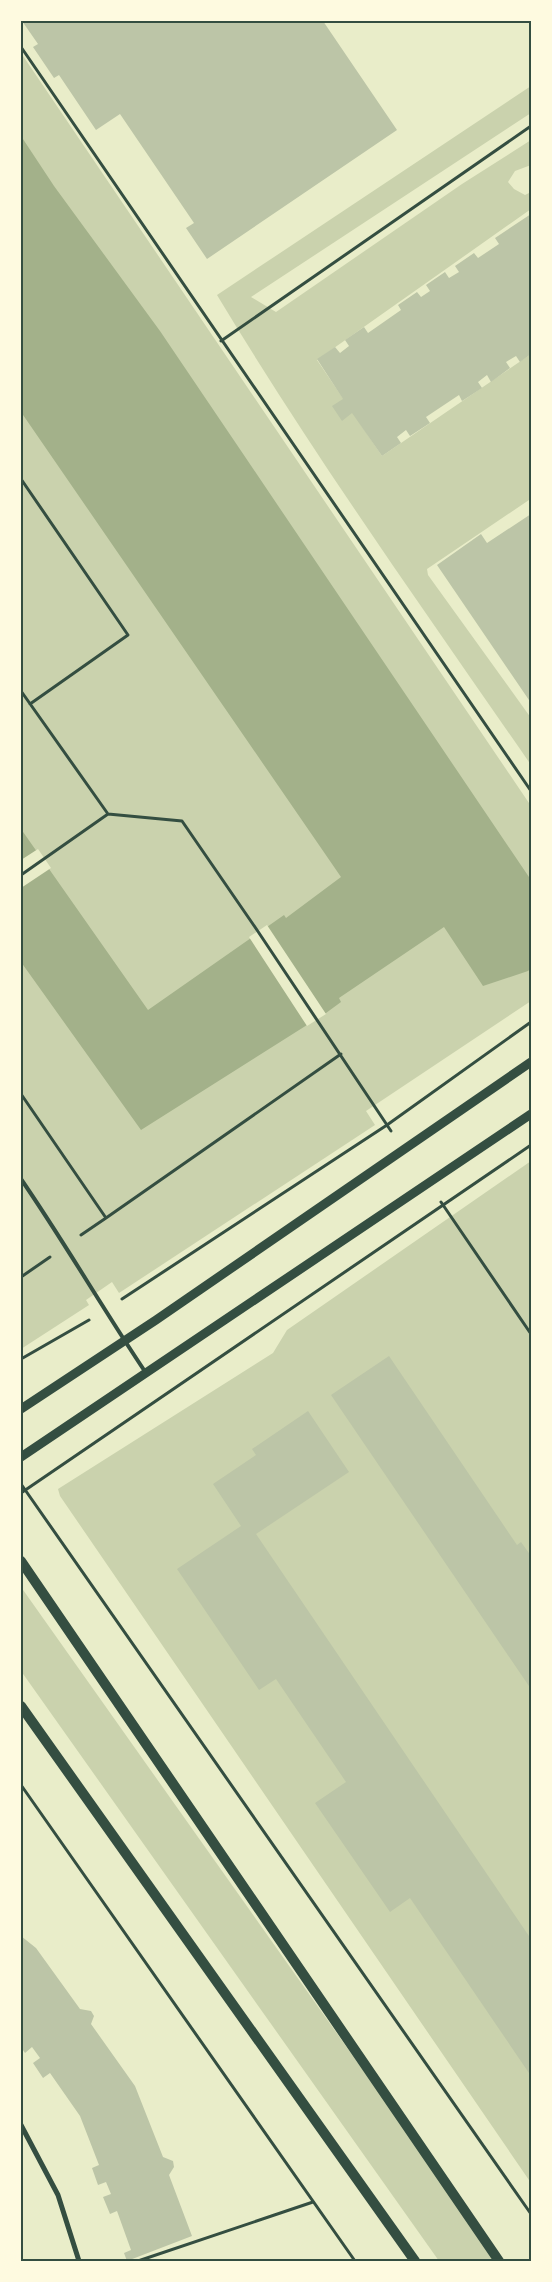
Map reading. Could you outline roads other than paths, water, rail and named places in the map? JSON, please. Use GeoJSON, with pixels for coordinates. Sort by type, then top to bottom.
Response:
{"type":"FeatureCollection","features":[{"type":"Feature","properties":{"kind":"main road"},"geometry":{"type":"LineString","coordinates":[[21,1561],[499,2261]]}},
{"type":"Feature","properties":{"kind":"main road"},"geometry":{"type":"LineString","coordinates":[[21,1706],[416,2261]]}},
{"type":"Feature","properties":{"kind":"street"},"geometry":{"type":"LineString","coordinates":[[21,1409],[125,1341],[531,1062]]}},
{"type":"Feature","properties":{"kind":"street"},"geometry":{"type":"LineString","coordinates":[[21,1456],[531,1114]]}},
{"type":"Feature","properties":{"kind":"street"},"geometry":{"type":"LineString","coordinates":[[21,2125],[58,2195],[79,2261]]}},
{"type":"Feature","properties":{"kind":"lane"},"geometry":{"type":"LineString","coordinates":[[21,1179],[66,1245],[105,1310],[146,1372]]}}]}
